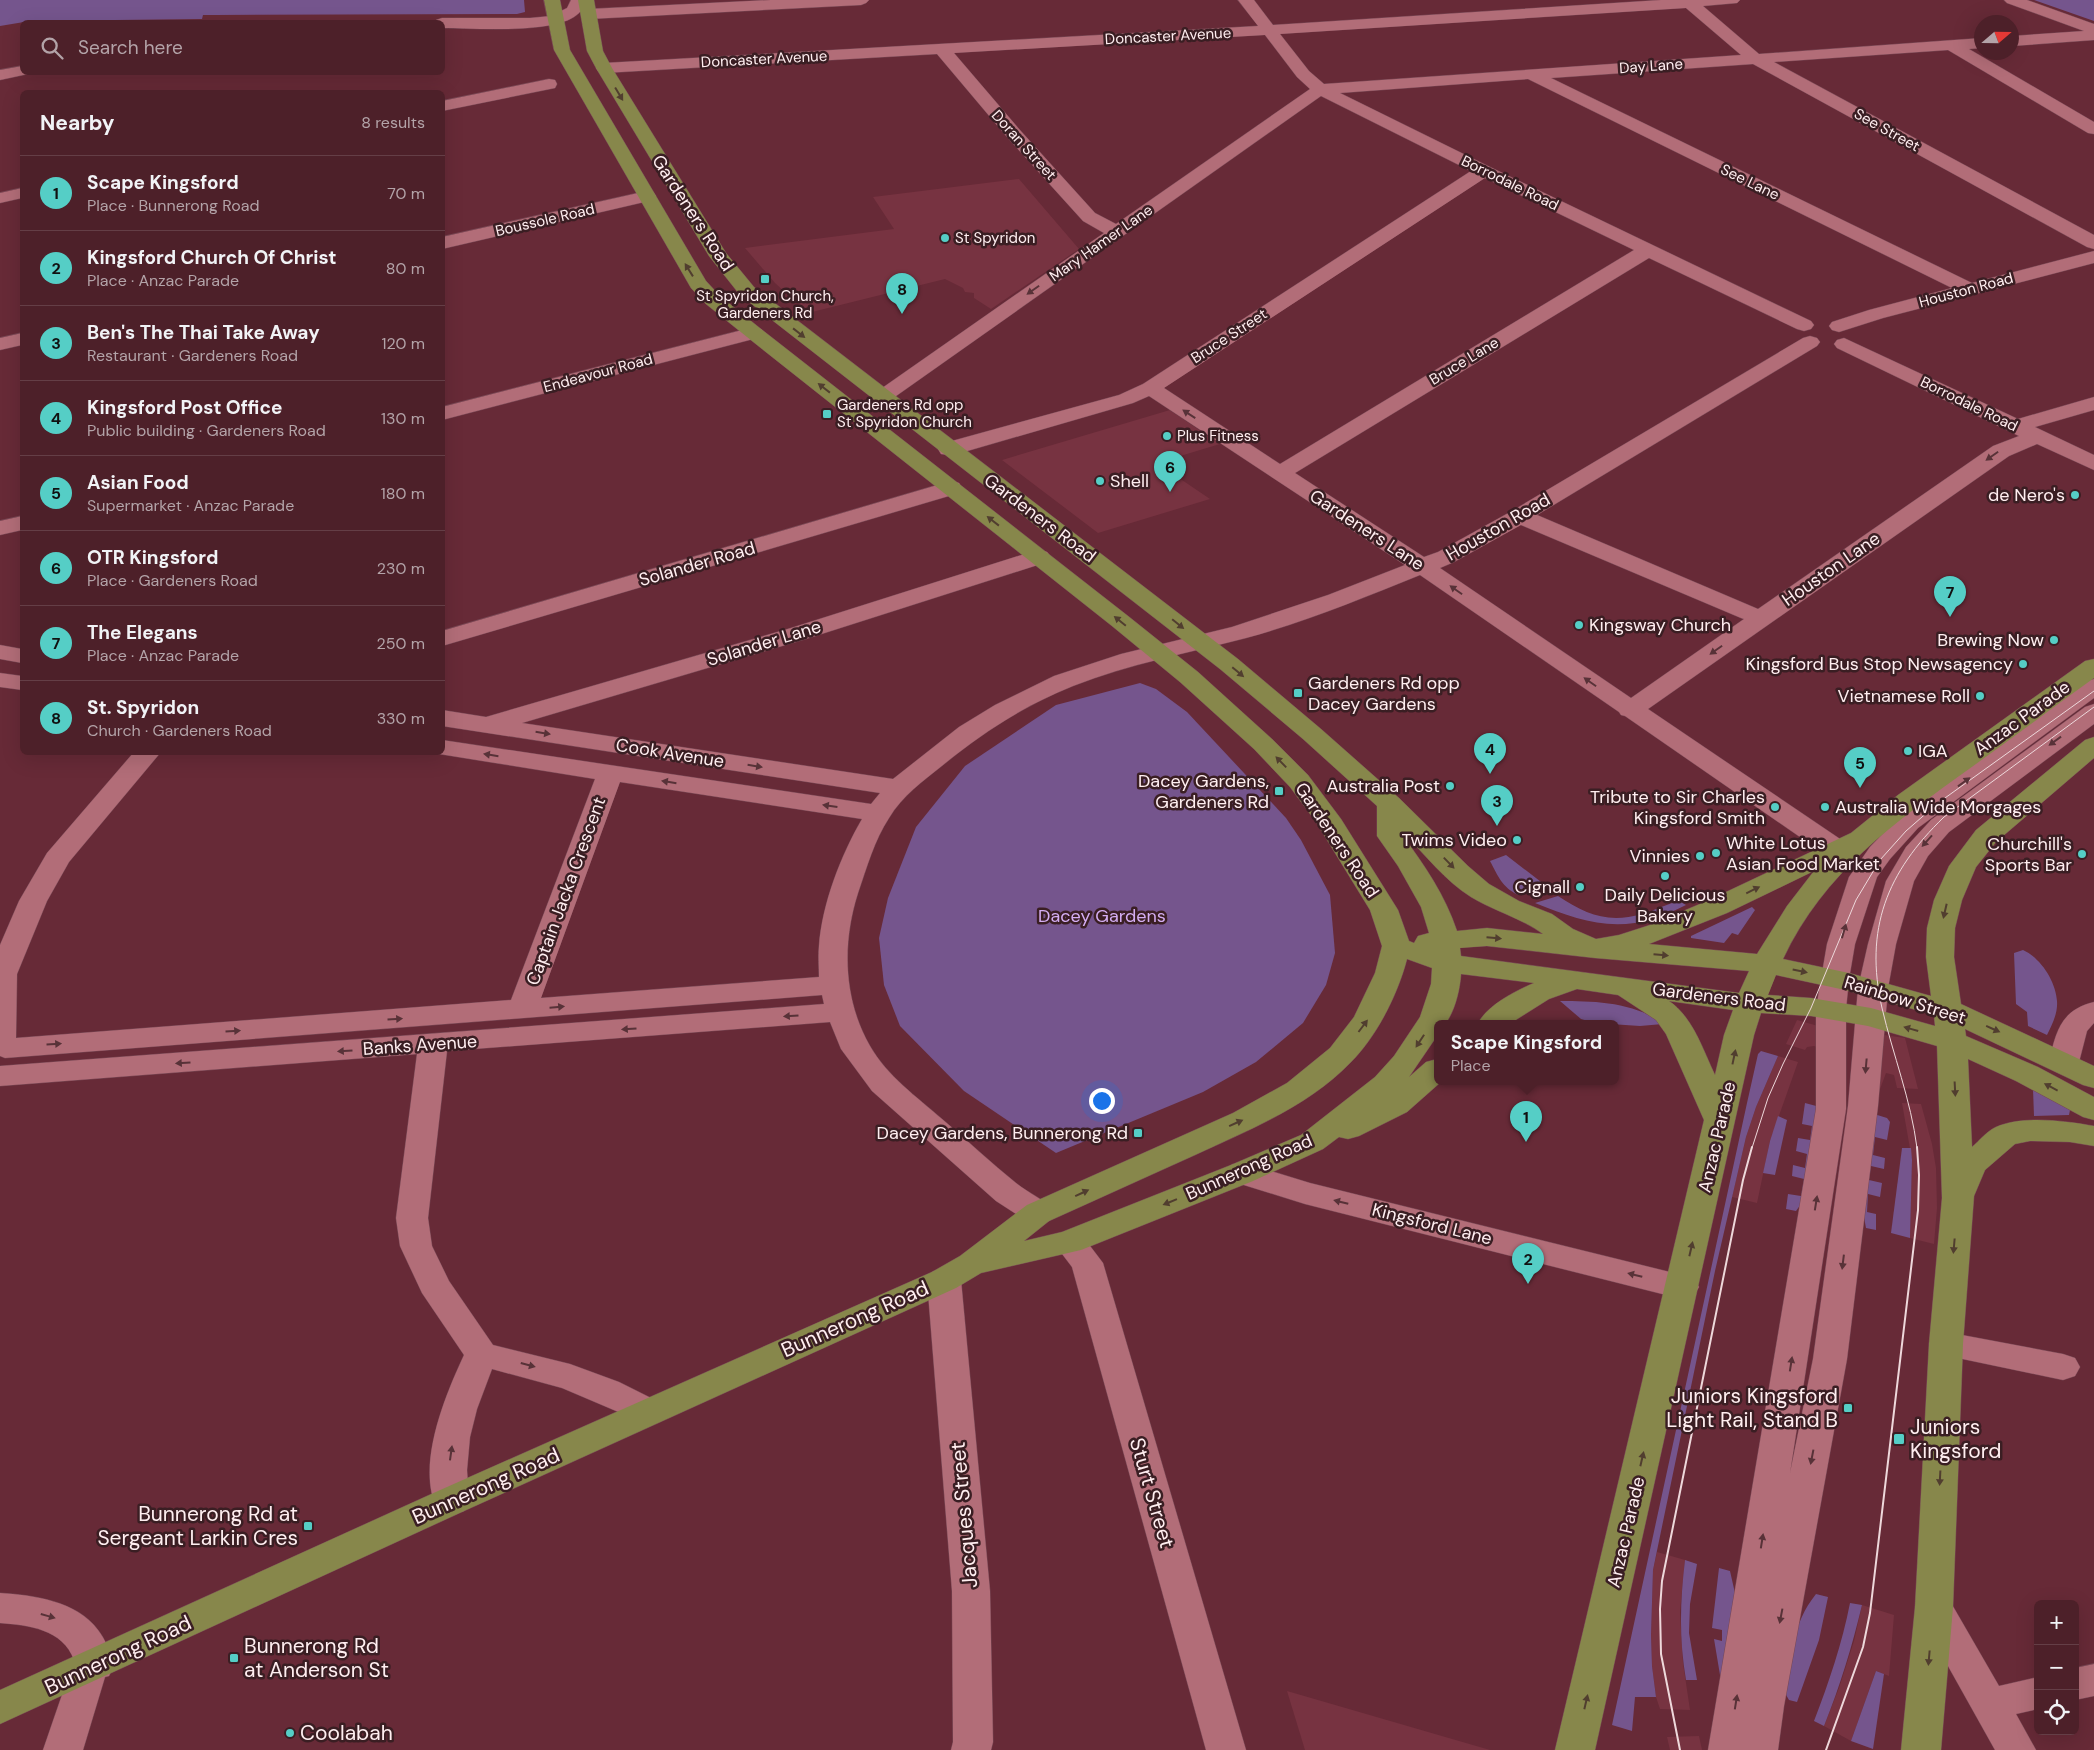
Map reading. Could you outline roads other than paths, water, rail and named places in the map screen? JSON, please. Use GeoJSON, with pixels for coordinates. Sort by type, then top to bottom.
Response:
{"type":"FeatureCollection","features":[{"type":"Feature","properties":{"kind":"main road","name":"Gardeners Road"},"geometry":{"type":"LineString","coordinates":[[552,0],[562,50],[698,284],[713,300],[754,333],[1040,557],[1189,677],[1263,744],[1299,781],[1328,819],[1384,910],[1392,928],[1396,946],[1446,951],[1581,980],[1749,1003],[1833,994],[1872,1003],[1952,1041]]}},
{"type":"Feature","properties":{"kind":"main road","name":"Gardeners Road"},"geometry":{"type":"LineString","coordinates":[[585,5],[595,51],[604,68],[728,270],[747,291],[1200,642],[1312,734],[1390,804],[1458,872],[1479,890],[1509,907],[1542,920],[1563,935],[1595,949],[1626,942],[1717,907],[1848,844]]}},
{"type":"Feature","properties":{"kind":"main road","name":"Anzac Parade"},"geometry":{"type":"LineString","coordinates":[[1575,1750],[1739,1034],[1765,964],[1791,919],[1848,844],[2094,666]]}},
{"type":"Feature","properties":{"kind":"main road"},"geometry":{"type":"LineString","coordinates":[[1921,1750],[1934,1607],[1946,1344],[1958,1198],[1952,1041],[1940,957],[1941,928],[1948,900],[1963,866],[1986,836],[2094,744]]}},
{"type":"Feature","properties":{"kind":"main road","name":"Bunnerong Road"},"geometry":{"type":"LineString","coordinates":[[0,1708],[451,1501],[958,1272],[1069,1242],[1242,1173],[1312,1142],[1365,1102],[1386,1084],[1405,1063],[1435,1017],[1446,984],[1446,951],[1435,907],[1390,836],[1390,804]]}},
{"type":"Feature","properties":{"kind":"main road","name":"Gardeners Road"},"geometry":{"type":"LineString","coordinates":[[1446,951],[1487,937],[1595,949],[1765,964]]}},
{"type":"Feature","properties":{"kind":"main road","name":"Bunnerong Road"},"geometry":{"type":"LineString","coordinates":[[958,1272],[1038,1214],[1244,1120],[1298,1090],[1341,1055],[1368,1019],[1389,973],[1396,946]]}},
{"type":"Feature","properties":{"kind":"main road","name":"Rainbow Street"},"geometry":{"type":"LineString","coordinates":[[1765,964],[1833,994]]}},
{"type":"Feature","properties":{"kind":"main road"},"geometry":{"type":"LineString","coordinates":[[1496,1020],[1524,998],[1556,985],[1581,980]]}},
{"type":"Feature","properties":{"kind":"main road"},"geometry":{"type":"LineString","coordinates":[[1624,985],[1666,1013],[1680,1032],[1720,1121]]}},
{"type":"Feature","properties":{"kind":"main road","name":"Rainbow Street"},"geometry":{"type":"LineString","coordinates":[[1872,1003],[1949,1010],[2064,1062],[2094,1078]]}},
{"type":"Feature","properties":{"kind":"main road","name":"Rainbow Street"},"geometry":{"type":"LineString","coordinates":[[1952,1041],[2027,1074],[2094,1110]]}},
{"type":"Feature","properties":{"kind":"main road"},"geometry":{"type":"LineString","coordinates":[[1312,1142],[1366,1122],[1396,1105],[1434,1073]]}},
{"type":"Feature","properties":{"kind":"main road"},"geometry":{"type":"LineString","coordinates":[[1958,1198],[1972,1164],[2006,1135],[2030,1131],[2070,1132],[2094,1136]]}},
{"type":"Feature","properties":{"kind":"street"},"geometry":{"type":"LineString","coordinates":[[445,23],[530,23],[555,20],[585,5],[861,0]]}},
{"type":"Feature","properties":{"kind":"street","name":"Borrodale Road"},"geometry":{"type":"LineString","coordinates":[[1246,0],[1303,74],[1320,89],[1648,250],[1807,334]]}},
{"type":"Feature","properties":{"kind":"street","name":"Doncaster Avenue"},"geometry":{"type":"LineString","coordinates":[[604,68],[1269,30],[1732,0]]}},
{"type":"Feature","properties":{"kind":"street"},"geometry":{"type":"LineString","coordinates":[[2012,0],[2094,29]]}},
{"type":"Feature","properties":{"kind":"street","name":"See Street"},"geometry":{"type":"LineString","coordinates":[[1690,3],[1756,59],[2094,243]]}},
{"type":"Feature","properties":{"kind":"street"},"geometry":{"type":"LineString","coordinates":[[2019,40],[2094,35]]}},
{"type":"Feature","properties":{"kind":"street","name":"Day Lane"},"geometry":{"type":"LineString","coordinates":[[1320,89],[1974,44]]}},
{"type":"Feature","properties":{"kind":"street"},"geometry":{"type":"LineString","coordinates":[[1951,45],[2094,129]]}},
{"type":"Feature","properties":{"kind":"street","name":"Doran Street"},"geometry":{"type":"LineString","coordinates":[[941,48],[1013,133],[1089,218],[1116,232]]}},
{"type":"Feature","properties":{"kind":"street"},"geometry":{"type":"LineString","coordinates":[[0,75],[20,71]]}},
{"type":"Feature","properties":{"kind":"street","name":"See Lane"},"geometry":{"type":"LineString","coordinates":[[1530,74],[1969,290]]}},
{"type":"Feature","properties":{"kind":"street"},"geometry":{"type":"LineString","coordinates":[[445,105],[549,84]]}},
{"type":"Feature","properties":{"kind":"street","name":"Mary Hamer Lane"},"geometry":{"type":"LineString","coordinates":[[882,396],[1320,89]]}},
{"type":"Feature","properties":{"kind":"street","name":"Bruce Street"},"geometry":{"type":"LineString","coordinates":[[949,449],[1126,399],[1150,388],[1484,171]]}},
{"type":"Feature","properties":{"kind":"street"},"geometry":{"type":"LineString","coordinates":[[0,198],[20,193]]}},
{"type":"Feature","properties":{"kind":"street","name":"Boussole Road"},"geometry":{"type":"LineString","coordinates":[[445,242],[647,196]]}},
{"type":"Feature","properties":{"kind":"street","name":"Bruce Lane"},"geometry":{"type":"LineString","coordinates":[[1280,473],[1648,250]]}},
{"type":"Feature","properties":{"kind":"street","name":"Houston Road"},"geometry":{"type":"LineString","coordinates":[[1842,335],[1876,314],[2094,257]]}},
{"type":"Feature","properties":{"kind":"street"},"geometry":{"type":"LineString","coordinates":[[1807,334],[1817,323],[1842,335]]}},
{"type":"Feature","properties":{"kind":"street","name":"Endeavour Road"},"geometry":{"type":"LineString","coordinates":[[445,413],[754,333]]}},
{"type":"Feature","properties":{"kind":"street","name":"Houston Road"},"geometry":{"type":"LineString","coordinates":[[837,998],[833,946],[838,912],[860,845],[878,813],[898,788],[968,732],[1004,710],[1063,681],[1158,652],[1240,632],[1424,568],[1446,558],[1520,516],[1807,334]]}},
{"type":"Feature","properties":{"kind":"street","name":"Borrodale Road"},"geometry":{"type":"LineString","coordinates":[[1842,335],[2015,426],[2094,463]]}},
{"type":"Feature","properties":{"kind":"street"},"geometry":{"type":"LineString","coordinates":[[0,344],[20,339]]}},
{"type":"Feature","properties":{"kind":"street","name":"Gardeners Lane"},"geometry":{"type":"LineString","coordinates":[[1150,388],[1424,568],[1734,780],[1848,844]]}},
{"type":"Feature","properties":{"kind":"street"},"geometry":{"type":"LineString","coordinates":[[2015,426],[2094,403]]}},
{"type":"Feature","properties":{"kind":"street","name":"Houston Lane"},"geometry":{"type":"LineString","coordinates":[[1630,710],[1993,456],[2037,436]]}},
{"type":"Feature","properties":{"kind":"street","name":"Solander Road"},"geometry":{"type":"LineString","coordinates":[[445,638],[951,488]]}},
{"type":"Feature","properties":{"kind":"street"},"geometry":{"type":"LineString","coordinates":[[1520,516],[1749,613]]}},
{"type":"Feature","properties":{"kind":"street"},"geometry":{"type":"LineString","coordinates":[[0,528],[20,523]]}},
{"type":"Feature","properties":{"kind":"street","name":"Solander Lane"},"geometry":{"type":"LineString","coordinates":[[487,725],[810,630],[1040,557]]}},
{"type":"Feature","properties":{"kind":"street"},"geometry":{"type":"LineString","coordinates":[[0,652],[20,656]]}},
{"type":"Feature","properties":{"kind":"street"},"geometry":{"type":"LineString","coordinates":[[0,680],[20,683]]}},
{"type":"Feature","properties":{"kind":"street","name":"Anzac Parade"},"geometry":{"type":"LineString","coordinates":[[1728,1750],[1832,1109],[1833,994],[1840,944],[1851,908],[1862,877],[1880,853],[1909,822],[2094,686]]}},
{"type":"Feature","properties":{"kind":"street"},"geometry":{"type":"LineString","coordinates":[[1758,1750],[1764,1706],[1830,1359],[1863,1106],[1872,1003],[1882,944],[1900,882],[1916,853],[1940,826],[2094,712]]}},
{"type":"Feature","properties":{"kind":"street","name":"Cook Avenue"},"geometry":{"type":"LineString","coordinates":[[445,718],[898,788]]}},
{"type":"Feature","properties":{"kind":"street","name":"Cook Avenue"},"geometry":{"type":"LineString","coordinates":[[445,748],[878,813]]}},
{"type":"Feature","properties":{"kind":"street"},"geometry":{"type":"LineString","coordinates":[[1,1058],[1,977],[33,900],[57,859],[145,755]]}},
{"type":"Feature","properties":{"kind":"street","name":"Captain Jacka Crescent"},"geometry":{"type":"LineString","coordinates":[[522,1010],[610,773]]}},
{"type":"Feature","properties":{"kind":"street"},"geometry":{"type":"LineString","coordinates":[[837,998],[856,1049],[883,1084],[1006,1193],[1038,1214]]}},
{"type":"Feature","properties":{"kind":"street","name":"Banks Avenue"},"geometry":{"type":"LineString","coordinates":[[1,1058],[522,1010],[837,998]]}},
{"type":"Feature","properties":{"kind":"street","name":"Banks Avenue"},"geometry":{"type":"LineString","coordinates":[[1,1058],[433,1044],[837,998]]}},
{"type":"Feature","properties":{"kind":"street"},"geometry":{"type":"LineString","coordinates":[[2064,1062],[2084,1017]]}},
{"type":"Feature","properties":{"kind":"street"},"geometry":{"type":"LineString","coordinates":[[433,1044],[412,1218],[416,1246],[434,1285],[481,1354],[570,1377],[607,1391],[649,1412]]}},
{"type":"Feature","properties":{"kind":"street","name":"Kingsford Lane"},"geometry":{"type":"LineString","coordinates":[[1242,1173],[1305,1193],[1682,1287]]}},
{"type":"Feature","properties":{"kind":"street","name":"Sturt Street"},"geometry":{"type":"LineString","coordinates":[[1069,1242],[1087,1263],[1226,1750]]}},
{"type":"Feature","properties":{"kind":"street","name":"Jacques Street"},"geometry":{"type":"LineString","coordinates":[[958,1272],[971,1591],[973,1742],[971,1750]]}},
{"type":"Feature","properties":{"kind":"street"},"geometry":{"type":"LineString","coordinates":[[1946,1344],[2063,1367]]}},
{"type":"Feature","properties":{"kind":"street"},"geometry":{"type":"LineString","coordinates":[[451,1501],[449,1466],[454,1426],[466,1388],[481,1354]]}},
{"type":"Feature","properties":{"kind":"street"},"geometry":{"type":"LineString","coordinates":[[1934,1607],[2016,1750]]}},
{"type":"Feature","properties":{"kind":"street"},"geometry":{"type":"LineString","coordinates":[[0,1608],[25,1609],[60,1619],[85,1641],[92,1667],[63,1750]]}},
{"type":"Feature","properties":{"kind":"street"},"geometry":{"type":"LineString","coordinates":[[2079,1683],[2094,1680]]}},
{"type":"Feature","properties":{"kind":"street"},"geometry":{"type":"LineString","coordinates":[[1990,1704],[2034,1694]]}},
{"type":"Feature","properties":{"kind":"tram line"},"geometry":{"type":"LineString","coordinates":[[1752,1148],[1768,1098],[1783,1064],[1811,1008],[1856,900],[1880,860],[1906,831],[1938,803],[2094,691]]}},
{"type":"Feature","properties":{"kind":"tram line"},"geometry":{"type":"LineString","coordinates":[[1917,1148],[1911,1112],[1886,1026],[1877,979],[1876,953],[1879,927],[1885,904],[1895,881],[1908,859],[1924,838],[1944,817],[2094,707]]}},
{"type":"Feature","properties":{"kind":"tram line"},"geometry":{"type":"LineString","coordinates":[[1680,1750],[1661,1654],[1660,1609],[1662,1581],[1743,1180],[1752,1147]]}},
{"type":"Feature","properties":{"kind":"tram line"},"geometry":{"type":"LineString","coordinates":[[1826,1750],[1863,1647],[1870,1613],[1918,1210],[1919,1175],[1917,1147]]}},
{"type":"Feature","properties":{"kind":"place","name":"St Spyridon"},"geometry":{"type":"Point","coordinates":[945,238]}},
{"type":"Feature","properties":{"kind":"place","name":"St Spyridon Church, Gardeners Rd"},"geometry":{"type":"Point","coordinates":[765,279]}},
{"type":"Feature","properties":{"kind":"place","name":"St. Spyridon"},"geometry":{"type":"Point","coordinates":[902,314]}},
{"type":"Feature","properties":{"kind":"place","name":"Gardeners Rd opp St Spyridon Church"},"geometry":{"type":"Point","coordinates":[827,414]}},
{"type":"Feature","properties":{"kind":"place","name":"Plus Fitness"},"geometry":{"type":"Point","coordinates":[1167,436]}},
{"type":"Feature","properties":{"kind":"place","name":"Shell"},"geometry":{"type":"Point","coordinates":[1100,481]}},
{"type":"Feature","properties":{"kind":"place","name":"OTR Kingsford"},"geometry":{"type":"Point","coordinates":[1170,492]}},
{"type":"Feature","properties":{"kind":"place","name":"de Nero's"},"geometry":{"type":"Point","coordinates":[2075,495]}},
{"type":"Feature","properties":{"kind":"place","name":"The Elegans"},"geometry":{"type":"Point","coordinates":[1950,617]}},
{"type":"Feature","properties":{"kind":"place","name":"Kingsway Church"},"geometry":{"type":"Point","coordinates":[1579,625]}},
{"type":"Feature","properties":{"kind":"place","name":"Brewing Now"},"geometry":{"type":"Point","coordinates":[2054,640]}},
{"type":"Feature","properties":{"kind":"place","name":"Kingsford Bus Stop Newsagency"},"geometry":{"type":"Point","coordinates":[2023,664]}},
{"type":"Feature","properties":{"kind":"place","name":"Gardeners Rd opp Dacey Gardens"},"geometry":{"type":"Point","coordinates":[1298,693]}},
{"type":"Feature","properties":{"kind":"place","name":"Vietnamese Roll"},"geometry":{"type":"Point","coordinates":[1980,696]}},
{"type":"Feature","properties":{"kind":"place","name":"IGA"},"geometry":{"type":"Point","coordinates":[1908,751]}},
{"type":"Feature","properties":{"kind":"place","name":"Kingsford Post Office"},"geometry":{"type":"Point","coordinates":[1490,774]}},
{"type":"Feature","properties":{"kind":"place","name":"Australia Post"},"geometry":{"type":"Point","coordinates":[1450,786]}},
{"type":"Feature","properties":{"kind":"place","name":"Asian Food"},"geometry":{"type":"Point","coordinates":[1860,788]}},
{"type":"Feature","properties":{"kind":"place","name":"Dacey Gardens, Gardeners Rd"},"geometry":{"type":"Point","coordinates":[1279,791]}},
{"type":"Feature","properties":{"kind":"place","name":"Tribute to Sir Charles Kingsford Smith"},"geometry":{"type":"Point","coordinates":[1775,807]}},
{"type":"Feature","properties":{"kind":"place","name":"Australia Wide Morgages"},"geometry":{"type":"Point","coordinates":[1825,807]}},
{"type":"Feature","properties":{"kind":"place","name":"Ben's The Thai Take Away"},"geometry":{"type":"Point","coordinates":[1497,826]}},
{"type":"Feature","properties":{"kind":"place","name":"Twims Video"},"geometry":{"type":"Point","coordinates":[1517,840]}},
{"type":"Feature","properties":{"kind":"place","name":"White Lotus Asian Food Market"},"geometry":{"type":"Point","coordinates":[1716,853]}},
{"type":"Feature","properties":{"kind":"place","name":"Churchill's Sports Bar"},"geometry":{"type":"Point","coordinates":[2082,854]}},
{"type":"Feature","properties":{"kind":"place","name":"Vinnies"},"geometry":{"type":"Point","coordinates":[1700,856]}},
{"type":"Feature","properties":{"kind":"place","name":"Daily Delicious Bakery"},"geometry":{"type":"Point","coordinates":[1665,876]}},
{"type":"Feature","properties":{"kind":"place","name":"Cignall"},"geometry":{"type":"Point","coordinates":[1580,887]}},
{"type":"Feature","properties":{"kind":"place","name":"Dacey Gardens, Bunnerong Rd"},"geometry":{"type":"Point","coordinates":[1138,1133]}},
{"type":"Feature","properties":{"kind":"place","name":"Scape Kingsford"},"geometry":{"type":"Point","coordinates":[1526,1142]}},
{"type":"Feature","properties":{"kind":"place","name":"Kingsford Church Of Christ"},"geometry":{"type":"Point","coordinates":[1528,1284]}},
{"type":"Feature","properties":{"kind":"place","name":"Juniors Kingsford Light Rail, Stand B"},"geometry":{"type":"Point","coordinates":[1848,1408]}},
{"type":"Feature","properties":{"kind":"place","name":"Juniors Kingsford"},"geometry":{"type":"Point","coordinates":[1899,1439]}},
{"type":"Feature","properties":{"kind":"place","name":"Bunnerong Rd at Sergeant Larkin Cres"},"geometry":{"type":"Point","coordinates":[308,1526]}},
{"type":"Feature","properties":{"kind":"place","name":"Bunnerong Rd at Anderson St"},"geometry":{"type":"Point","coordinates":[234,1658]}},
{"type":"Feature","properties":{"kind":"place","name":"Coolabah"},"geometry":{"type":"Point","coordinates":[290,1733]}},
{"type":"Feature","properties":{"kind":"park label","name":"Dacey Gardens"},"geometry":{"type":"Point","coordinates":[1102,916]}}]}
